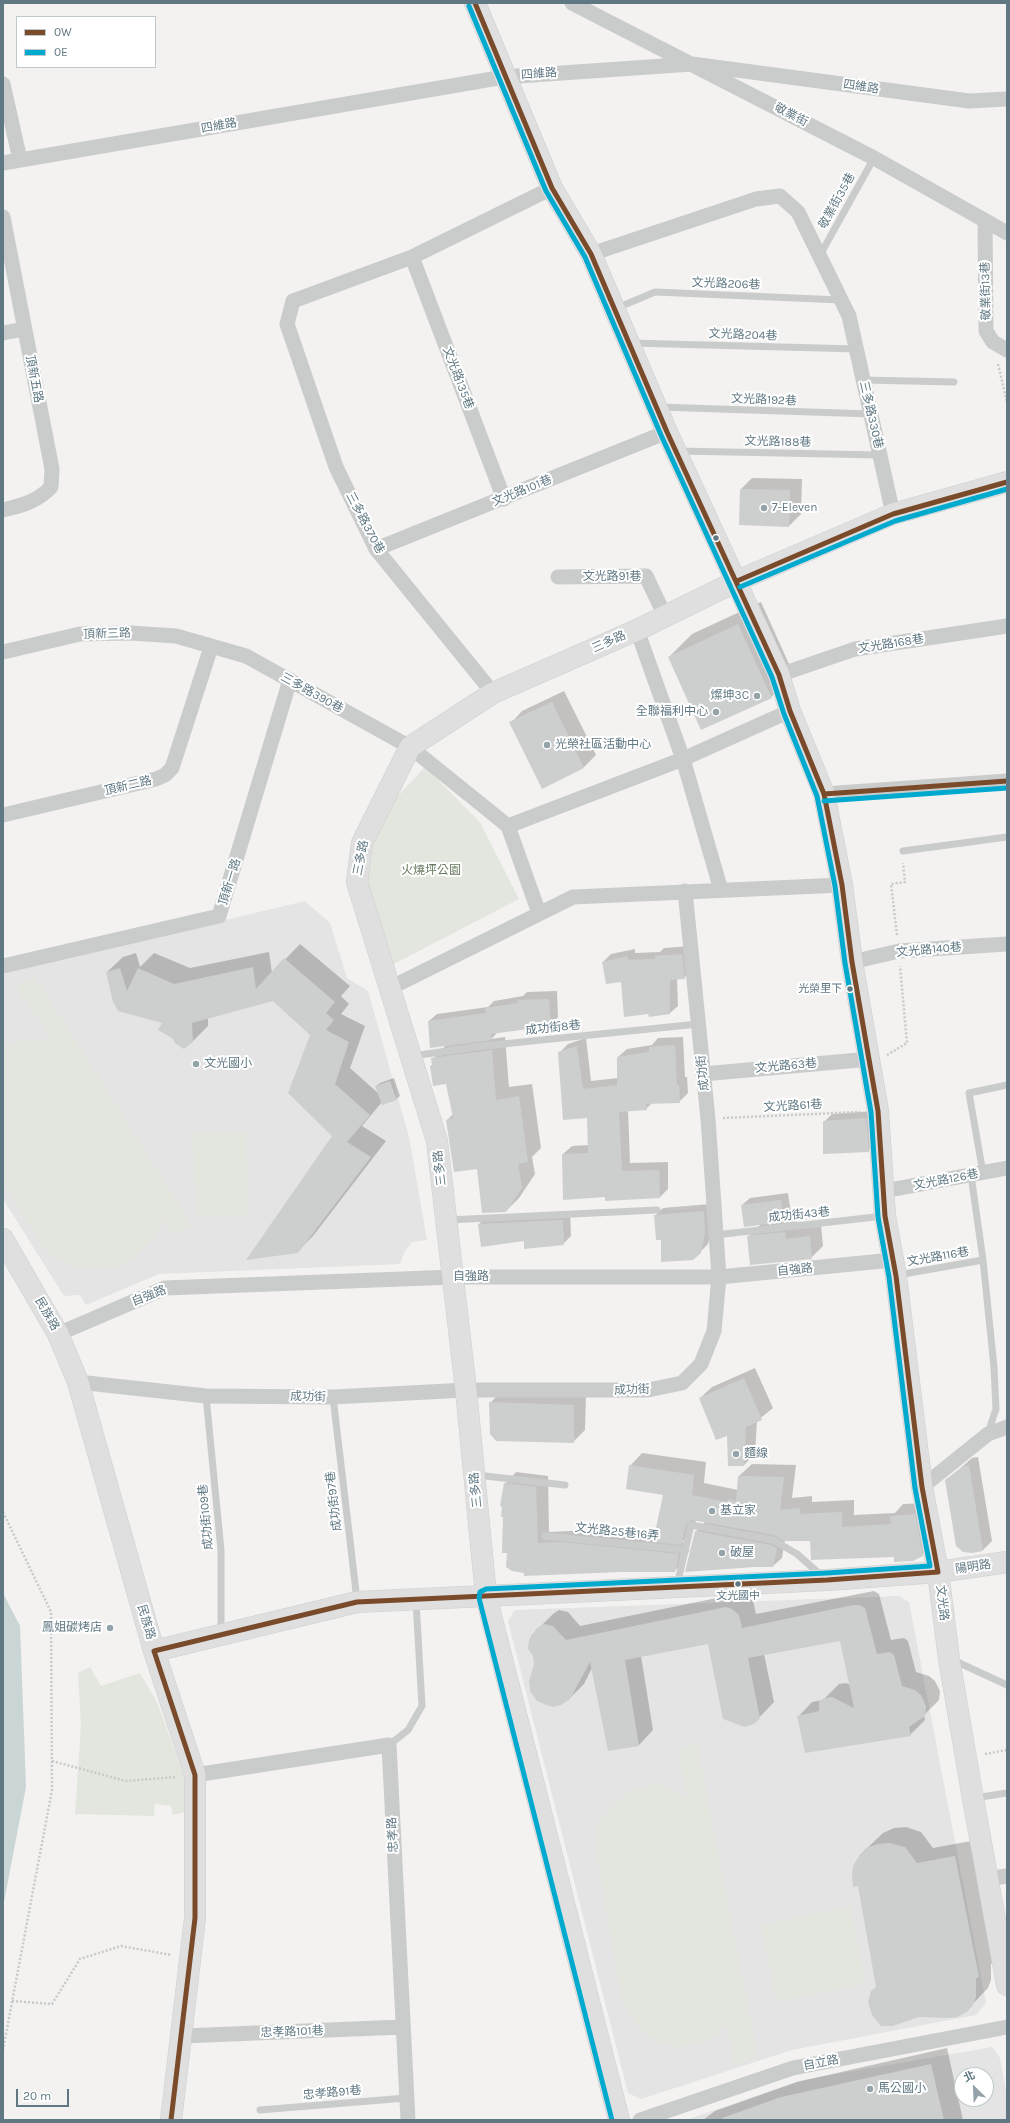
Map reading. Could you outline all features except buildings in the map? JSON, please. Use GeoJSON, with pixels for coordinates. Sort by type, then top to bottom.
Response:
{"type":"FeatureCollection","features":[{"type":"Feature","properties":{"kind":"street","name":"文光路"},"geometry":{"type":"LineString","coordinates":[[475,3],[504,76],[552,188],[591,254],[667,432],[737,581],[779,675],[790,711],[824,794],[842,885],[852,962],[870,1058],[878,1111],[885,1216],[894,1268],[922,1487],[938,1572],[949,1659],[973,1798],[997,1878],[1007,1985]]}},
{"type":"Feature","properties":{"kind":"street","name":"敬業街"},"geometry":{"type":"LineString","coordinates":[[572,3],[874,158],[1007,233]]}},
{"type":"Feature","properties":{"kind":"street","name":"四維路"},"geometry":{"type":"LineString","coordinates":[[3,163],[504,76],[692,64],[969,101],[1007,99]]}},
{"type":"Feature","properties":{"kind":"street"},"geometry":{"type":"LineString","coordinates":[[3,84],[20,160]]}},
{"type":"Feature","properties":{"kind":"street"},"geometry":{"type":"LineString","coordinates":[[412,256],[552,188]]}},
{"type":"Feature","properties":{"kind":"street","name":"三多路330巷"},"geometry":{"type":"LineString","coordinates":[[591,254],[756,199],[780,196],[798,212],[849,316],[893,514]]}},
{"type":"Feature","properties":{"kind":"street","name":"頂新五路"},"geometry":{"type":"LineString","coordinates":[[3,217],[52,470],[51,487],[41,498],[25,505],[3,510]]}},
{"type":"Feature","properties":{"kind":"street","name":"敬業街13巷"},"geometry":{"type":"LineString","coordinates":[[985,221],[986,332],[992,342]]}},
{"type":"Feature","properties":{"kind":"street","name":"三多路370巷"},"geometry":{"type":"LineString","coordinates":[[412,256],[293,301],[288,324],[336,467],[376,549],[493,693]]}},
{"type":"Feature","properties":{"kind":"street","name":"文光路135巷"},"geometry":{"type":"LineString","coordinates":[[412,256],[504,499]]}},
{"type":"Feature","properties":{"kind":"street"},"geometry":{"type":"LineString","coordinates":[[3,333],[24,329]]}},
{"type":"Feature","properties":{"kind":"street"},"geometry":{"type":"LineString","coordinates":[[992,342],[1007,350]]}},
{"type":"Feature","properties":{"kind":"street","name":"文光路101巷"},"geometry":{"type":"LineString","coordinates":[[376,549],[504,499],[667,432]]}},
{"type":"Feature","properties":{"kind":"street","name":"三多路"},"geometry":{"type":"LineString","coordinates":[[619,2120],[486,1596],[454,1277],[437,1141],[357,882],[362,843],[410,746],[493,693],[636,630],[737,581],[893,514],[1007,482]]}},
{"type":"Feature","properties":{"kind":"street","name":"文光路91巷"},"geometry":{"type":"LineString","coordinates":[[558,577],[646,576],[665,616]]}},
{"type":"Feature","properties":{"kind":"street","name":"文光路168巷"},"geometry":{"type":"LineString","coordinates":[[779,675],[855,650],[1007,626]]}},
{"type":"Feature","properties":{"kind":"street"},"geometry":{"type":"LineString","coordinates":[[636,630],[683,759],[721,890]]}},
{"type":"Feature","properties":{"kind":"street","name":"頂新三路"},"geometry":{"type":"LineString","coordinates":[[3,652],[80,634],[109,633],[176,636],[211,647]]}},
{"type":"Feature","properties":{"kind":"street","name":"三多路390巷"},"geometry":{"type":"LineString","coordinates":[[211,647],[246,656],[410,746],[508,826]]}},
{"type":"Feature","properties":{"kind":"street","name":"頂新二路"},"geometry":{"type":"LineString","coordinates":[[3,815],[156,779],[165,775],[172,768],[211,647]]}},
{"type":"Feature","properties":{"kind":"street","name":"頂新一路"},"geometry":{"type":"LineString","coordinates":[[3,966],[219,916],[290,680]]}},
{"type":"Feature","properties":{"kind":"street"},"geometry":{"type":"LineString","coordinates":[[539,913],[508,826],[683,759],[790,711]]}},
{"type":"Feature","properties":{"kind":"street"},"geometry":{"type":"LineString","coordinates":[[824,794],[1007,781]]}},
{"type":"Feature","properties":{"kind":"street"},"geometry":{"type":"LineString","coordinates":[[390,988],[573,897],[842,885]]}},
{"type":"Feature","properties":{"kind":"street","name":"成功街"},"geometry":{"type":"LineString","coordinates":[[78,1382],[206,1396],[333,1397],[466,1390],[648,1390],[682,1383],[701,1364],[714,1331],[719,1277],[708,1119],[685,892]]}},
{"type":"Feature","properties":{"kind":"street","name":"文光路140巷"},"geometry":{"type":"LineString","coordinates":[[852,962],[899,951],[1007,944]]}},
{"type":"Feature","properties":{"kind":"street","name":"文光路63巷"},"geometry":{"type":"LineString","coordinates":[[703,1074],[870,1058]]}},
{"type":"Feature","properties":{"kind":"street","name":"文光路126巷"},"geometry":{"type":"LineString","coordinates":[[884,1191],[1007,1168]]}},
{"type":"Feature","properties":{"kind":"street","name":"民族路"},"geometry":{"type":"LineString","coordinates":[[3,1239],[58,1334],[78,1382],[154,1651],[195,1775],[195,1918],[171,2120]]}},
{"type":"Feature","properties":{"kind":"street","name":"自強路"},"geometry":{"type":"LineString","coordinates":[[58,1334],[165,1288],[454,1277],[719,1277],[894,1268]]}},
{"type":"Feature","properties":{"kind":"street"},"geometry":{"type":"LineString","coordinates":[[922,1487],[988,1434],[1007,1427]]}},
{"type":"Feature","properties":{"kind":"street","name":"陽明路"},"geometry":{"type":"LineString","coordinates":[[154,1651],[222,1636],[357,1602],[827,1580],[938,1572],[1007,1562]]}},
{"type":"Feature","properties":{"kind":"street"},"geometry":{"type":"LineString","coordinates":[[195,1775],[389,1745]]}},
{"type":"Feature","properties":{"kind":"street","name":"忠孝路"},"geometry":{"type":"LineString","coordinates":[[389,1745],[408,2120]]}},
{"type":"Feature","properties":{"kind":"street","name":"忠孝路101巷"},"geometry":{"type":"LineString","coordinates":[[182,2036],[403,2027]]}},
{"type":"Feature","properties":{"kind":"street","name":"自立路"},"geometry":{"type":"LineString","coordinates":[[640,2120],[793,2068],[1007,2027]]}},
{"type":"Feature","properties":{"kind":"lane","name":"敬業街35巷"},"geometry":{"type":"LineString","coordinates":[[819,255],[874,158]]}},
{"type":"Feature","properties":{"kind":"lane","name":"文光路206巷"},"geometry":{"type":"LineString","coordinates":[[614,309],[654,292],[841,300]]}},
{"type":"Feature","properties":{"kind":"lane","name":"文光路204巷"},"geometry":{"type":"LineString","coordinates":[[629,343],[856,349]]}},
{"type":"Feature","properties":{"kind":"lane"},"geometry":{"type":"LineString","coordinates":[[864,380],[954,382]]}},
{"type":"Feature","properties":{"kind":"lane","name":"文光路192巷"},"geometry":{"type":"LineString","coordinates":[[656,407],[871,414]]}},
{"type":"Feature","properties":{"kind":"lane","name":"文光路188巷"},"geometry":{"type":"LineString","coordinates":[[676,451],[880,455]]}},
{"type":"Feature","properties":{"kind":"lane"},"geometry":{"type":"LineString","coordinates":[[902,850],[1007,837]]}},
{"type":"Feature","properties":{"kind":"lane","name":"成功街8巷"},"geometry":{"type":"LineString","coordinates":[[411,1056],[483,1046],[698,1024]]}},
{"type":"Feature","properties":{"kind":"lane"},"geometry":{"type":"LineString","coordinates":[[988,1434],[996,1409],[994,1368],[969,1093],[1007,1085]]}},
{"type":"Feature","properties":{"kind":"lane"},"geometry":{"type":"LineString","coordinates":[[446,1220],[657,1210]]}},
{"type":"Feature","properties":{"kind":"lane","name":"成功街43巷"},"geometry":{"type":"LineString","coordinates":[[715,1235],[885,1216]]}},
{"type":"Feature","properties":{"kind":"lane","name":"文光路116巷"},"geometry":{"type":"LineString","coordinates":[[894,1268],[983,1260]]}},
{"type":"Feature","properties":{"kind":"lane","name":"成功街109巷"},"geometry":{"type":"LineString","coordinates":[[206,1396],[220,1550],[222,1636]]}},
{"type":"Feature","properties":{"kind":"lane","name":"成功街97巷"},"geometry":{"type":"LineString","coordinates":[[333,1397],[357,1602]]}},
{"type":"Feature","properties":{"kind":"lane"},"geometry":{"type":"LineString","coordinates":[[474,1475],[565,1485]]}},
{"type":"Feature","properties":{"kind":"lane"},"geometry":{"type":"LineString","coordinates":[[676,1587],[691,1525],[773,1540],[797,1554],[827,1580]]}},
{"type":"Feature","properties":{"kind":"lane","name":"文光路25巷16弄"},"geometry":{"type":"LineString","coordinates":[[545,1536],[686,1550]]}},
{"type":"Feature","properties":{"kind":"lane"},"geometry":{"type":"LineString","coordinates":[[389,1745],[408,1730],[422,1706],[416,1599]]}},
{"type":"Feature","properties":{"kind":"lane"},"geometry":{"type":"LineString","coordinates":[[949,1659],[1007,1685]]}},
{"type":"Feature","properties":{"kind":"lane"},"geometry":{"type":"LineString","coordinates":[[973,1798],[1007,1793]]}},
{"type":"Feature","properties":{"kind":"lane","name":"忠孝路91巷"},"geometry":{"type":"LineString","coordinates":[[260,2110],[406,2098]]}},
{"type":"Feature","properties":{"kind":"path"},"geometry":{"type":"LineString","coordinates":[[992,342],[1007,402]]}},
{"type":"Feature","properties":{"kind":"path","name":"文光路61巷"},"geometry":{"type":"LineString","coordinates":[[708,1119],[878,1111]]}},
{"type":"Feature","properties":{"kind":"path"},"geometry":{"type":"LineString","coordinates":[[657,1210],[714,1205]]}},
{"type":"Feature","properties":{"kind":"path"},"geometry":{"type":"LineString","coordinates":[[3,1512],[51,1612],[52,1761],[52,1790],[3,2050]]}},
{"type":"Feature","properties":{"kind":"path"},"geometry":{"type":"LineString","coordinates":[[52,1761],[126,1781],[195,1775]]}},
{"type":"Feature","properties":{"kind":"path"},"geometry":{"type":"LineString","coordinates":[[12,2001],[52,2004],[80,1959],[121,1946],[190,1958]]}},
{"type":"Feature","properties":{"kind":"shaded area","name":"文光國小"},"geometry":{"type":"Polygon","coordinates":[[[305,901],[330,923],[347,978],[368,991],[409,1137],[427,1240],[412,1242],[404,1253],[400,1264],[159,1274],[86,1305],[80,1295],[64,1296],[3,1199],[3,973],[305,901]]]}},
{"type":"Feature","properties":{"kind":"shaded area"},"geometry":{"type":"Polygon","coordinates":[[[3,1593],[20,1626],[26,1787],[3,1907],[3,1593]]]}},
{"type":"Feature","properties":{"kind":"shaded area","name":"文光國中"},"geometry":{"type":"Polygon","coordinates":[[[899,1596],[909,1602],[986,2003],[976,2015],[792,2050],[641,2099],[628,2093],[508,1621],[515,1610],[899,1596]]]}},
{"type":"Feature","properties":{"kind":"shaded area","name":"馬公國小"},"geometry":{"type":"Polygon","coordinates":[[[992,2047],[1000,2058],[1007,2097],[1007,2120],[686,2120],[802,2080],[992,2047]]]}},
{"type":"Feature","properties":{"kind":"green space","name":"火燒坪公園"},"geometry":{"type":"Polygon","coordinates":[[[425,767],[480,822],[519,899],[390,966],[365,887],[373,829],[396,798],[425,767]]]}},
{"type":"Feature","properties":{"kind":"green space"},"geometry":{"type":"Polygon","coordinates":[[[34,975],[192,1225],[174,1235],[162,1217],[159,1229],[153,1239],[132,1260],[109,1269],[80,1268],[56,1258],[40,1242],[3,1182],[3,1048],[22,1041],[53,1041],[16,987],[34,975]]]}},
{"type":"Feature","properties":{"kind":"green space"},"geometry":{"type":"Polygon","coordinates":[[[193,1133],[246,1133],[247,1217],[196,1217],[193,1133]]]}},
{"type":"Feature","properties":{"kind":"green space"},"geometry":{"type":"Polygon","coordinates":[[[90,1667],[101,1686],[140,1673],[158,1704],[184,1777],[185,1812],[173,1815],[171,1806],[155,1804],[154,1816],[75,1814],[81,1725],[78,1673],[90,1667]]]}},
{"type":"Feature","properties":{"kind":"green space"},"geometry":{"type":"Polygon","coordinates":[[[697,1744],[758,2059],[734,2064],[728,2026],[712,2037],[701,2042],[688,2046],[675,2046],[663,2044],[653,2038],[643,2030],[628,2010],[622,1999],[595,1845],[596,1831],[609,1809],[625,1795],[634,1790],[655,1785],[665,1786],[687,1798],[678,1748],[697,1744]]]}},
{"type":"Feature","properties":{"kind":"green space"},"geometry":{"type":"Polygon","coordinates":[[[850,1906],[866,1983],[777,2002],[761,1925],[850,1906]]]}},
{"type":"Feature","properties":{"kind":"transit line","name":"0W"},"geometry":{"type":"LineString","coordinates":[[171,2120],[195,1918],[195,1775],[154,1651],[357,1602],[827,1580],[938,1572],[922,1487],[896,1276],[885,1216],[878,1111],[852,962],[842,885],[824,794],[790,711],[779,675],[667,432],[591,254],[552,188],[475,3]]}},
{"type":"Feature","properties":{"kind":"transit line","name":"0E"},"geometry":{"type":"LineString","coordinates":[[469,6],[546,191],[585,257],[661,435],[772,677],[784,714],[817,796],[835,886],[845,963],[871,1112],[878,1217],[889,1277],[915,1488],[930,1566],[827,1573],[486,1589],[480,1592],[479,1598],[612,2120]]}},
{"type":"Feature","properties":{"kind":"transit line","name":"0W"},"geometry":{"type":"LineString","coordinates":[[737,581],[893,514],[1007,482]]}},
{"type":"Feature","properties":{"kind":"transit line","name":"0E"},"geometry":{"type":"LineString","coordinates":[[740,587],[895,521],[1007,489]]}},
{"type":"Feature","properties":{"kind":"transit line","name":"0W"},"geometry":{"type":"LineString","coordinates":[[824,794],[1007,781]]}},
{"type":"Feature","properties":{"kind":"transit line","name":"0E"},"geometry":{"type":"LineString","coordinates":[[824,801],[1007,788]]}},
{"type":"Feature","properties":{"kind":"place","name":"7-Eleven"},"geometry":{"type":"Point","coordinates":[764,508]}},
{"type":"Feature","properties":{"kind":"place","name":"燦坤3C"},"geometry":{"type":"Point","coordinates":[757,696]}},
{"type":"Feature","properties":{"kind":"place","name":"全聯福利中心"},"geometry":{"type":"Point","coordinates":[716,712]}},
{"type":"Feature","properties":{"kind":"place","name":"光榮社區活動中心"},"geometry":{"type":"Point","coordinates":[547,745]}},
{"type":"Feature","properties":{"kind":"place","name":"光榮里下"},"geometry":{"type":"Point","coordinates":[850,989]}},
{"type":"Feature","properties":{"kind":"place","name":"文光國小"},"geometry":{"type":"Point","coordinates":[196,1064]}},
{"type":"Feature","properties":{"kind":"place","name":"麵線"},"geometry":{"type":"Point","coordinates":[736,1454]}},
{"type":"Feature","properties":{"kind":"place","name":"基立家"},"geometry":{"type":"Point","coordinates":[712,1511]}},
{"type":"Feature","properties":{"kind":"place","name":"破屋"},"geometry":{"type":"Point","coordinates":[722,1553]}},
{"type":"Feature","properties":{"kind":"place","name":"文光國中"},"geometry":{"type":"Point","coordinates":[738,1584]}},
{"type":"Feature","properties":{"kind":"place","name":"鳳姐碳烤店"},"geometry":{"type":"Point","coordinates":[110,1628]}},
{"type":"Feature","properties":{"kind":"place","name":"馬公國小"},"geometry":{"type":"Point","coordinates":[870,2089]}}]}
